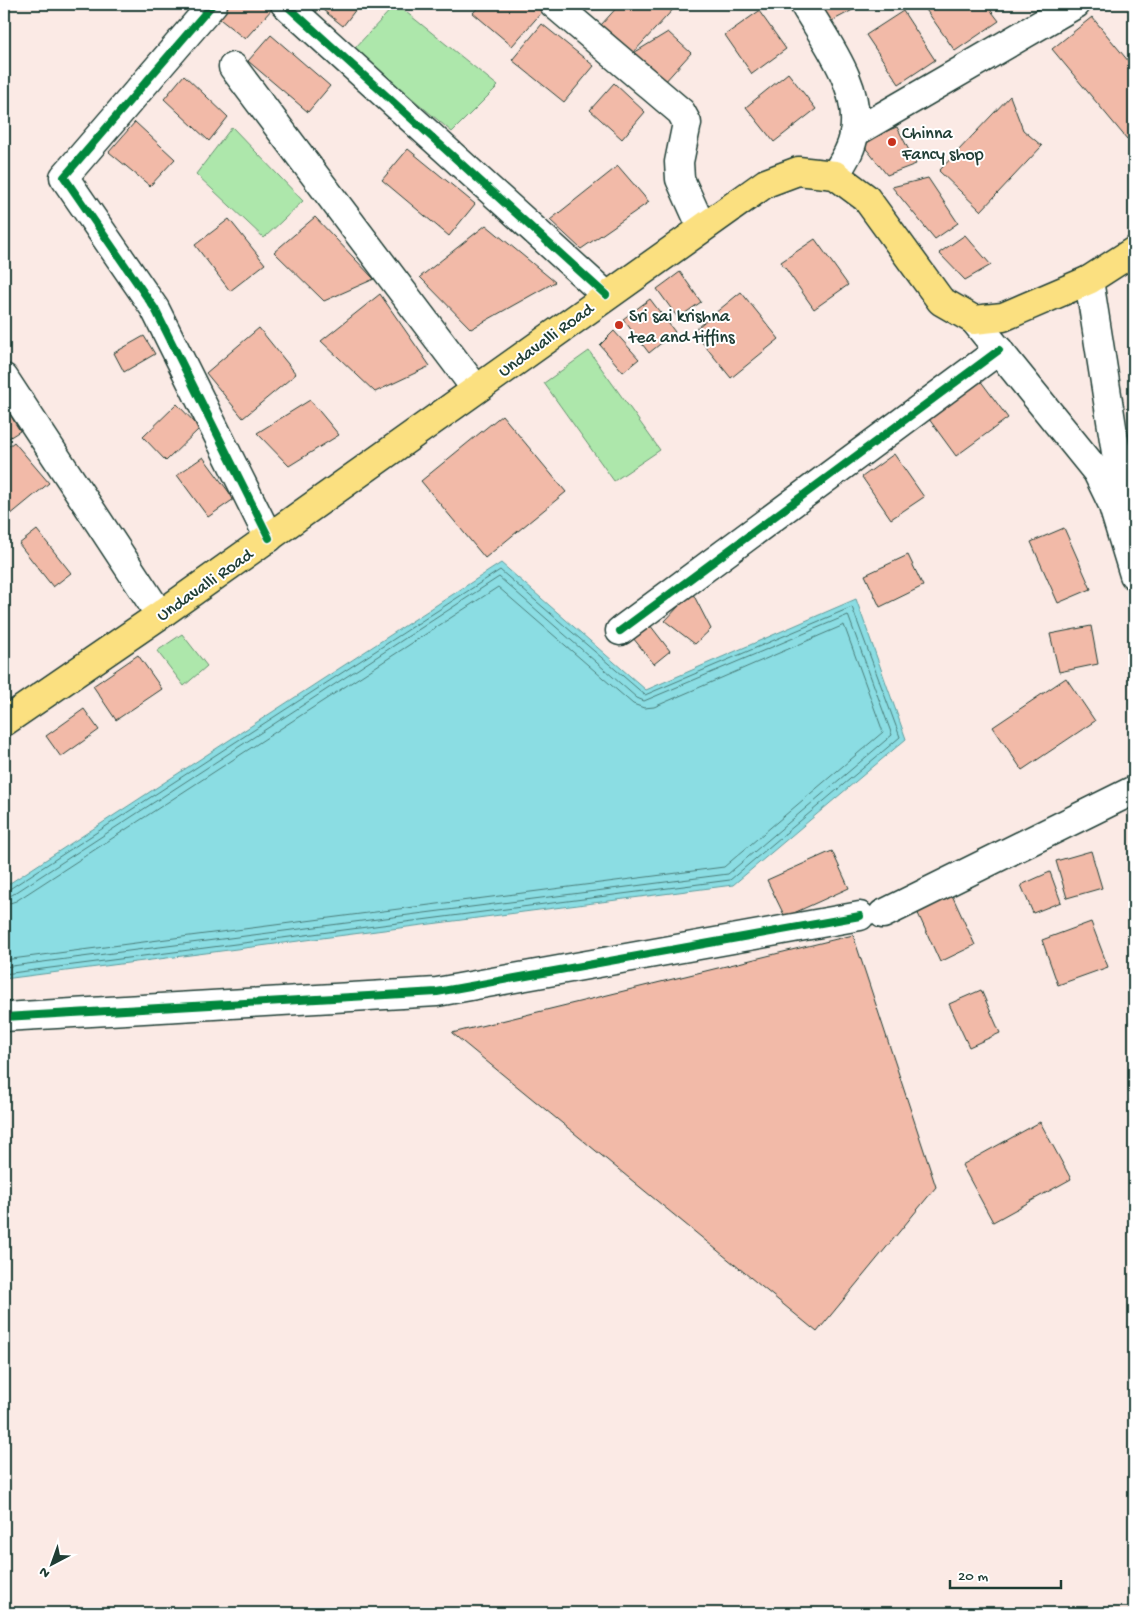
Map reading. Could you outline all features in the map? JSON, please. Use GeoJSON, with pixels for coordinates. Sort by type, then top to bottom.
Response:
{"type":"FeatureCollection","features":[{"type":"Feature","properties":{"kind":"main road","name":"Undavalli Road"},"geometry":{"type":"LineString","coordinates":[[4,722],[269,538],[606,295],[766,183],[798,171],[835,175]]}},
{"type":"Feature","properties":{"kind":"main road"},"geometry":{"type":"LineString","coordinates":[[835,175],[866,198],[941,301],[974,320],[1003,317],[1089,280],[1134,251]]}},
{"type":"Feature","properties":{"kind":"street"},"geometry":{"type":"LineString","coordinates":[[213,4],[64,177],[155,310],[269,538]]}},
{"type":"Feature","properties":{"kind":"street"},"geometry":{"type":"LineString","coordinates":[[285,4],[606,295]]}},
{"type":"Feature","properties":{"kind":"street"},"geometry":{"type":"LineString","coordinates":[[554,4],[681,112],[687,123],[678,162],[680,179],[702,228]]}},
{"type":"Feature","properties":{"kind":"street"},"geometry":{"type":"LineString","coordinates":[[804,4],[846,78],[854,106],[854,133],[848,154],[835,175]]}},
{"type":"Feature","properties":{"kind":"street"},"geometry":{"type":"LineString","coordinates":[[854,133],[1076,4]]}},
{"type":"Feature","properties":{"kind":"street"},"geometry":{"type":"LineString","coordinates":[[233,67],[476,389]]}},
{"type":"Feature","properties":{"kind":"street"},"geometry":{"type":"LineString","coordinates":[[1089,280],[1134,575]]}},
{"type":"Feature","properties":{"kind":"street"},"geometry":{"type":"LineString","coordinates":[[974,320],[1097,472],[1112,503],[1134,570]]}},
{"type":"Feature","properties":{"kind":"street"},"geometry":{"type":"LineString","coordinates":[[620,631],[999,350]]}},
{"type":"Feature","properties":{"kind":"street"},"geometry":{"type":"LineString","coordinates":[[4,378],[160,615]]}},
{"type":"Feature","properties":{"kind":"street"},"geometry":{"type":"LineString","coordinates":[[4,1017],[437,992],[872,915],[1134,790]]}},
{"type":"Feature","properties":{"kind":"green space"},"geometry":{"type":"Polygon","coordinates":[[[396,4],[498,86],[452,132],[354,49],[396,4]]]}},
{"type":"Feature","properties":{"kind":"green space"},"geometry":{"type":"Polygon","coordinates":[[[232,127],[303,201],[264,238],[196,174],[232,127]]]}},
{"type":"Feature","properties":{"kind":"green space"},"geometry":{"type":"Polygon","coordinates":[[[589,351],[660,450],[614,481],[544,383],[589,351]]]}},
{"type":"Feature","properties":{"kind":"green space"},"geometry":{"type":"Polygon","coordinates":[[[182,634],[207,666],[184,686],[157,651],[182,634]]]}},
{"type":"Feature","properties":{"kind":"water"},"geometry":{"type":"Polygon","coordinates":[[[501,563],[646,690],[856,599],[906,739],[733,885],[4,979],[4,887],[501,563]]]}},
{"type":"Feature","properties":{"kind":"building"},"geometry":{"type":"Polygon","coordinates":[[[225,4],[267,4],[273,8],[245,39],[216,16],[225,4]]]}},
{"type":"Feature","properties":{"kind":"building"},"geometry":{"type":"Polygon","coordinates":[[[328,4],[360,4],[343,26],[323,10],[328,4]]]}},
{"type":"Feature","properties":{"kind":"building"},"geometry":{"type":"Polygon","coordinates":[[[481,4],[532,4],[542,12],[512,46],[473,13],[481,4]]]}},
{"type":"Feature","properties":{"kind":"building"},"geometry":{"type":"Polygon","coordinates":[[[620,4],[678,4],[632,54],[601,25],[620,4]]]}},
{"type":"Feature","properties":{"kind":"building"},"geometry":{"type":"Polygon","coordinates":[[[818,4],[864,4],[828,23],[818,4]]]}},
{"type":"Feature","properties":{"kind":"building"},"geometry":{"type":"Polygon","coordinates":[[[922,4],[986,4],[999,21],[955,51],[922,4]]]}},
{"type":"Feature","properties":{"kind":"building"},"geometry":{"type":"Polygon","coordinates":[[[759,11],[786,49],[752,74],[725,35],[759,11]]]}},
{"type":"Feature","properties":{"kind":"building"},"geometry":{"type":"Polygon","coordinates":[[[903,11],[935,60],[899,84],[866,35],[903,11]]]}},
{"type":"Feature","properties":{"kind":"building"},"geometry":{"type":"Polygon","coordinates":[[[1092,17],[1134,68],[1134,133],[1127,139],[1052,49],[1092,17]]]}},
{"type":"Feature","properties":{"kind":"building"},"geometry":{"type":"Polygon","coordinates":[[[542,24],[594,66],[564,102],[512,60],[542,24]]]}},
{"type":"Feature","properties":{"kind":"building"},"geometry":{"type":"Polygon","coordinates":[[[668,32],[691,53],[664,83],[632,54],[668,32]]]}},
{"type":"Feature","properties":{"kind":"building"},"geometry":{"type":"Polygon","coordinates":[[[271,35],[330,86],[308,112],[248,61],[271,35]]]}},
{"type":"Feature","properties":{"kind":"building"},"geometry":{"type":"Polygon","coordinates":[[[788,73],[816,109],[774,142],[746,107],[788,73]]]}},
{"type":"Feature","properties":{"kind":"building"},"geometry":{"type":"Polygon","coordinates":[[[184,75],[228,117],[209,141],[164,99],[184,75]]]}},
{"type":"Feature","properties":{"kind":"building"},"geometry":{"type":"Polygon","coordinates":[[[614,83],[645,112],[622,139],[590,110],[614,83]]]}},
{"type":"Feature","properties":{"kind":"building"},"geometry":{"type":"Polygon","coordinates":[[[1010,96],[1023,130],[1042,146],[981,211],[939,171],[1010,96]]]}},
{"type":"Feature","properties":{"kind":"building"},"geometry":{"type":"Polygon","coordinates":[[[135,122],[175,159],[150,186],[109,152],[135,122]]]}},
{"type":"Feature","properties":{"kind":"building"},"geometry":{"type":"Polygon","coordinates":[[[897,127],[916,164],[887,175],[860,141],[897,127]]]}},
{"type":"Feature","properties":{"kind":"building"},"geometry":{"type":"Polygon","coordinates":[[[408,149],[475,204],[449,236],[382,180],[408,149]]]}},
{"type":"Feature","properties":{"kind":"building"},"geometry":{"type":"Polygon","coordinates":[[[618,166],[649,202],[581,249],[550,220],[618,166]]]}},
{"type":"Feature","properties":{"kind":"building"},"geometry":{"type":"Polygon","coordinates":[[[928,178],[958,223],[935,239],[892,187],[928,178]]]}},
{"type":"Feature","properties":{"kind":"building"},"geometry":{"type":"Polygon","coordinates":[[[315,217],[374,279],[324,301],[274,252],[315,217]]]}},
{"type":"Feature","properties":{"kind":"building"},"geometry":{"type":"Polygon","coordinates":[[[229,219],[265,264],[230,291],[195,245],[229,219]]]}},
{"type":"Feature","properties":{"kind":"building"},"geometry":{"type":"Polygon","coordinates":[[[486,225],[555,282],[471,329],[420,277],[486,225]]]}},
{"type":"Feature","properties":{"kind":"building"},"geometry":{"type":"Polygon","coordinates":[[[965,235],[991,265],[965,280],[939,253],[965,235]]]}},
{"type":"Feature","properties":{"kind":"building"},"geometry":{"type":"Polygon","coordinates":[[[815,239],[848,285],[814,309],[781,262],[815,239]]]}},
{"type":"Feature","properties":{"kind":"building"},"geometry":{"type":"Polygon","coordinates":[[[680,272],[701,302],[678,318],[657,289],[680,272]]]}},
{"type":"Feature","properties":{"kind":"building"},"geometry":{"type":"Polygon","coordinates":[[[741,292],[779,339],[731,378],[693,331],[741,292]]]}},
{"type":"Feature","properties":{"kind":"building"},"geometry":{"type":"Polygon","coordinates":[[[380,294],[430,366],[375,392],[321,341],[380,294]]]}},
{"type":"Feature","properties":{"kind":"building"},"geometry":{"type":"Polygon","coordinates":[[[650,299],[675,332],[649,353],[623,319],[650,299]]]}},
{"type":"Feature","properties":{"kind":"building"},"geometry":{"type":"Polygon","coordinates":[[[259,328],[296,374],[243,418],[206,373],[259,328]]]}},
{"type":"Feature","properties":{"kind":"building"},"geometry":{"type":"Polygon","coordinates":[[[614,331],[639,359],[623,372],[600,345],[614,331]]]}},
{"type":"Feature","properties":{"kind":"building"},"geometry":{"type":"Polygon","coordinates":[[[144,336],[155,354],[124,372],[114,353],[144,336]]]}},
{"type":"Feature","properties":{"kind":"building"},"geometry":{"type":"Polygon","coordinates":[[[977,376],[1008,418],[956,456],[926,415],[977,376]]]}},
{"type":"Feature","properties":{"kind":"building"},"geometry":{"type":"Polygon","coordinates":[[[310,400],[339,435],[289,466],[257,433],[310,400]]]}},
{"type":"Feature","properties":{"kind":"building"},"geometry":{"type":"Polygon","coordinates":[[[177,404],[200,428],[166,461],[143,437],[177,404]]]}},
{"type":"Feature","properties":{"kind":"building"},"geometry":{"type":"Polygon","coordinates":[[[4,405],[20,431],[4,441],[4,405]]]}},
{"type":"Feature","properties":{"kind":"building"},"geometry":{"type":"Polygon","coordinates":[[[502,415],[566,492],[485,558],[421,481],[502,415]]]}},
{"type":"Feature","properties":{"kind":"building"},"geometry":{"type":"Polygon","coordinates":[[[14,442],[49,483],[4,520],[4,450],[14,442]]]}},
{"type":"Feature","properties":{"kind":"building"},"geometry":{"type":"Polygon","coordinates":[[[894,454],[924,497],[891,519],[862,477],[894,454]]]}},
{"type":"Feature","properties":{"kind":"building"},"geometry":{"type":"Polygon","coordinates":[[[203,457],[234,499],[208,517],[177,475],[203,457]]]}},
{"type":"Feature","properties":{"kind":"building"},"geometry":{"type":"Polygon","coordinates":[[[1064,528],[1091,589],[1058,603],[1031,542],[1064,528]]]}},
{"type":"Feature","properties":{"kind":"building"},"geometry":{"type":"Polygon","coordinates":[[[37,530],[71,573],[53,587],[19,544],[37,530]]]}},
{"type":"Feature","properties":{"kind":"building"},"geometry":{"type":"Polygon","coordinates":[[[908,555],[923,586],[880,607],[865,575],[908,555]]]}},
{"type":"Feature","properties":{"kind":"building"},"geometry":{"type":"Polygon","coordinates":[[[692,592],[711,629],[695,644],[665,621],[692,592]]]}},
{"type":"Feature","properties":{"kind":"building"},"geometry":{"type":"Polygon","coordinates":[[[650,625],[670,651],[654,664],[633,638],[650,625]]]}},
{"type":"Feature","properties":{"kind":"building"},"geometry":{"type":"Polygon","coordinates":[[[1091,626],[1098,664],[1059,672],[1050,634],[1091,626]]]}},
{"type":"Feature","properties":{"kind":"building"},"geometry":{"type":"Polygon","coordinates":[[[138,655],[162,689],[116,720],[93,686],[138,655]]]}},
{"type":"Feature","properties":{"kind":"building"},"geometry":{"type":"Polygon","coordinates":[[[1066,678],[1095,721],[1022,770],[993,727],[1066,678]]]}},
{"type":"Feature","properties":{"kind":"building"},"geometry":{"type":"Polygon","coordinates":[[[84,709],[99,730],[61,757],[46,736],[84,709]]]}},
{"type":"Feature","properties":{"kind":"building"},"geometry":{"type":"Polygon","coordinates":[[[832,851],[849,888],[785,917],[767,880],[832,851]]]}},
{"type":"Feature","properties":{"kind":"building"},"geometry":{"type":"Polygon","coordinates":[[[1091,851],[1102,888],[1067,898],[1056,861],[1091,851]]]}},
{"type":"Feature","properties":{"kind":"building"},"geometry":{"type":"Polygon","coordinates":[[[1050,872],[1061,902],[1033,913],[1021,885],[1050,872]]]}},
{"type":"Feature","properties":{"kind":"building"},"geometry":{"type":"Polygon","coordinates":[[[951,893],[975,945],[940,962],[916,909],[951,893]]]}},
{"type":"Feature","properties":{"kind":"building"},"geometry":{"type":"Polygon","coordinates":[[[1091,922],[1108,967],[1058,985],[1042,940],[1091,922]]]}},
{"type":"Feature","properties":{"kind":"building"},"geometry":{"type":"Polygon","coordinates":[[[853,935],[936,1187],[817,1332],[452,1033],[853,935]]]}},
{"type":"Feature","properties":{"kind":"building"},"geometry":{"type":"Polygon","coordinates":[[[981,990],[1000,1033],[969,1047],[949,1004],[981,990]]]}},
{"type":"Feature","properties":{"kind":"building"},"geometry":{"type":"Polygon","coordinates":[[[1040,1122],[1071,1179],[993,1222],[962,1165],[1040,1122]]]}},
{"type":"Feature","properties":{"kind":"cycle path"},"geometry":{"type":"LineString","coordinates":[[213,4],[64,177],[155,309],[269,538]]}},
{"type":"Feature","properties":{"kind":"cycle path"},"geometry":{"type":"LineString","coordinates":[[285,4],[606,295]]}},
{"type":"Feature","properties":{"kind":"cycle path"},"geometry":{"type":"LineString","coordinates":[[620,631],[999,350]]}},
{"type":"Feature","properties":{"kind":"cycle path"},"geometry":{"type":"LineString","coordinates":[[4,1017],[437,992],[860,916]]}},
{"type":"Feature","properties":{"kind":"place","name":"Chinna Fancy shop"},"geometry":{"type":"Point","coordinates":[892,142]}},
{"type":"Feature","properties":{"kind":"place","name":"Sri sai krishna tea and tiffins"},"geometry":{"type":"Point","coordinates":[619,325]}}]}
